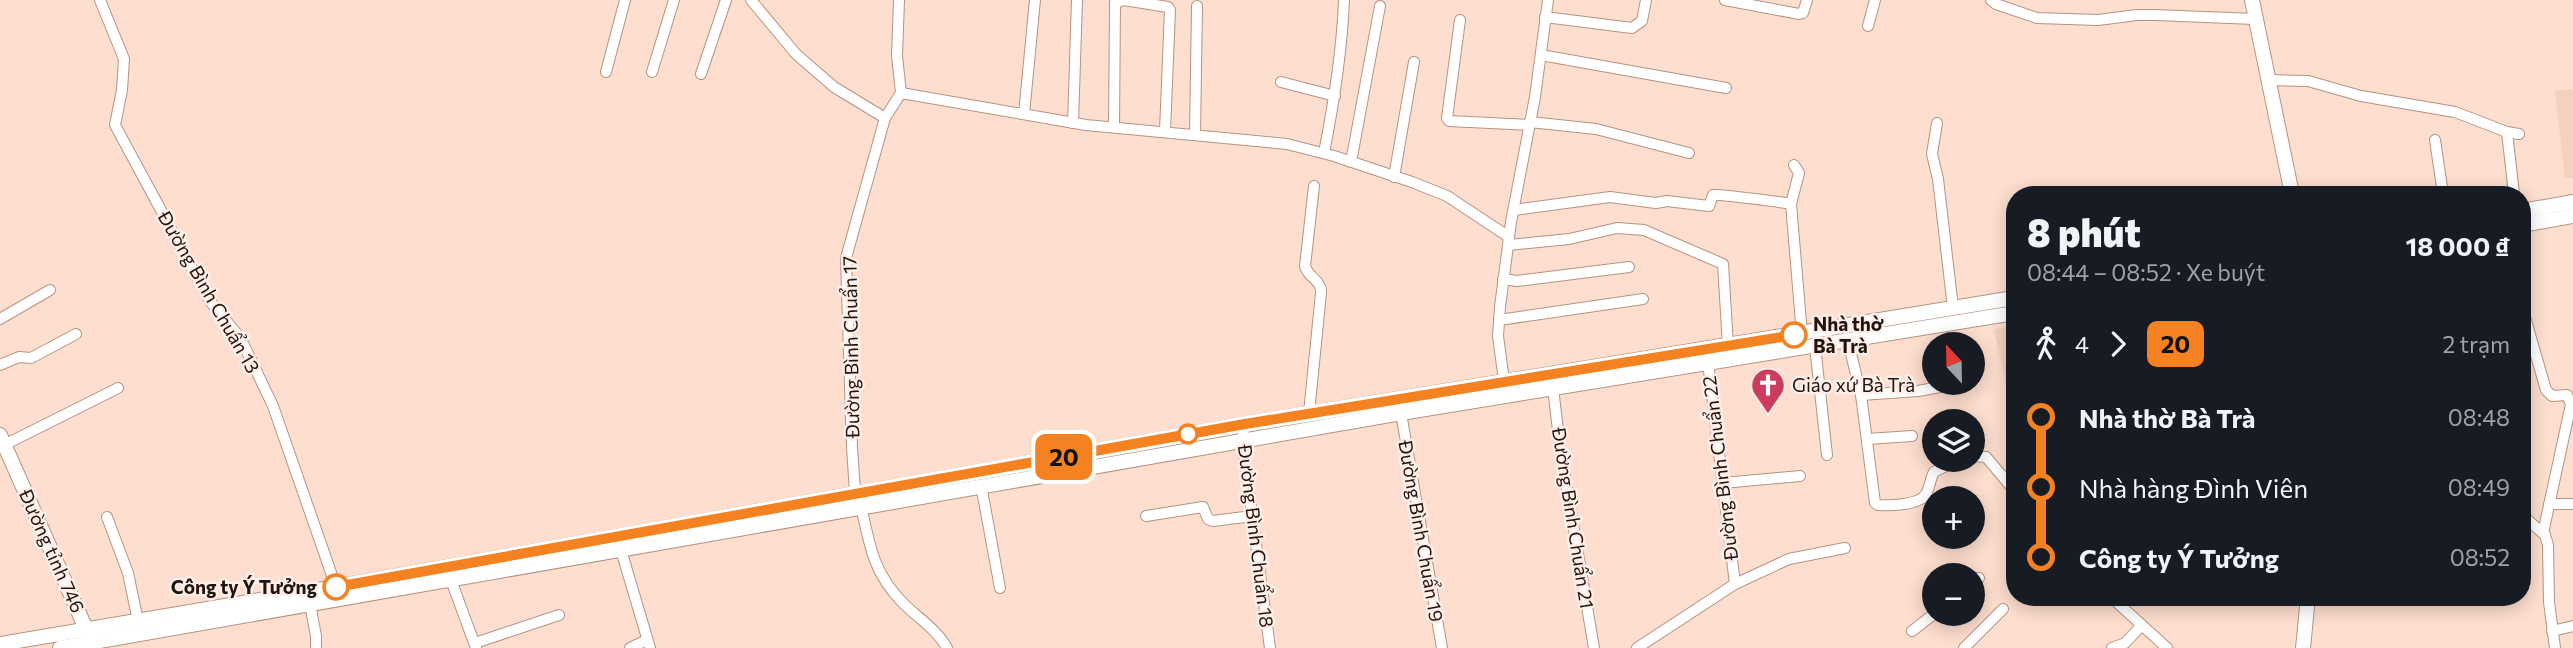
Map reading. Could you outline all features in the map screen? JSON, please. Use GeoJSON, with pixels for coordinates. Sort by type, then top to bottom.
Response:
{"type":"FeatureCollection","features":[{"type":"Feature","properties":{"kind":"main road"},"geometry":{"type":"LineString","coordinates":[[2252,0],[2290,186]]}},
{"type":"Feature","properties":{"kind":"main road"},"geometry":{"type":"LineString","coordinates":[[2531,209],[2573,202]]}},
{"type":"Feature","properties":{"kind":"main road"},"geometry":{"type":"LineString","coordinates":[[2531,223],[2573,216]]}},
{"type":"Feature","properties":{"kind":"main road"},"geometry":{"type":"LineString","coordinates":[[136,634],[336,587],[645,530],[981,485],[1707,362],[1782,344],[1802,334],[2006,299]]}},
{"type":"Feature","properties":{"kind":"main road"},"geometry":{"type":"LineString","coordinates":[[0,644],[136,634],[646,546],[858,500],[1245,424],[1504,381],[1728,346],[1815,346],[2006,314]]}},
{"type":"Feature","properties":{"kind":"main road","name":"Đường tỉnh 746"},"geometry":{"type":"LineString","coordinates":[[2,440],[90,636]]}},
{"type":"Feature","properties":{"kind":"main road"},"geometry":{"type":"LineString","coordinates":[[645,530],[646,546]]}},
{"type":"Feature","properties":{"kind":"main road"},"geometry":{"type":"LineString","coordinates":[[2303,648],[2307,606]]}},
{"type":"Feature","properties":{"kind":"main road"},"geometry":{"type":"LineString","coordinates":[[61,648],[90,636]]}},
{"type":"Feature","properties":{"kind":"street","name":"Đường Bình Chuẩn 13"},"geometry":{"type":"LineString","coordinates":[[100,0],[124,59],[122,90],[115,125],[210,301],[241,339],[274,406],[336,587]]}},
{"type":"Feature","properties":{"kind":"street"},"geometry":{"type":"LineString","coordinates":[[606,72],[625,0]]}},
{"type":"Feature","properties":{"kind":"street"},"geometry":{"type":"LineString","coordinates":[[652,72],[674,0]]}},
{"type":"Feature","properties":{"kind":"street"},"geometry":{"type":"LineString","coordinates":[[701,74],[726,0]]}},
{"type":"Feature","properties":{"kind":"street"},"geometry":{"type":"LineString","coordinates":[[751,0],[796,54],[834,87],[886,118]]}},
{"type":"Feature","properties":{"kind":"street"},"geometry":{"type":"LineString","coordinates":[[899,0],[897,56],[901,93],[1073,123],[1287,144],[1324,153],[1447,196],[1508,241],[1569,239],[1617,228],[1644,230],[1723,264],[1728,346]]}},
{"type":"Feature","properties":{"kind":"street"},"geometry":{"type":"LineString","coordinates":[[1024,114],[1035,0]]}},
{"type":"Feature","properties":{"kind":"street"},"geometry":{"type":"LineString","coordinates":[[1073,123],[1077,0]]}},
{"type":"Feature","properties":{"kind":"street"},"geometry":{"type":"LineString","coordinates":[[1114,127],[1115,3],[1124,0],[1168,7],[1170,10],[1165,131]]}},
{"type":"Feature","properties":{"kind":"street"},"geometry":{"type":"LineString","coordinates":[[1324,153],[1343,36],[1344,0]]}},
{"type":"Feature","properties":{"kind":"street"},"geometry":{"type":"LineString","coordinates":[[1504,381],[1499,335],[1503,279],[1548,0]]}},
{"type":"Feature","properties":{"kind":"street"},"geometry":{"type":"LineString","coordinates":[[1545,17],[1632,28],[1642,21],[1646,0]]}},
{"type":"Feature","properties":{"kind":"street"},"geometry":{"type":"LineString","coordinates":[[1733,1],[1799,14],[1803,13],[1807,0]]}},
{"type":"Feature","properties":{"kind":"street"},"geometry":{"type":"LineString","coordinates":[[1868,26],[1875,0]]}},
{"type":"Feature","properties":{"kind":"street"},"geometry":{"type":"LineString","coordinates":[[1991,0],[2038,18],[2098,20],[2155,15],[2255,19]]}},
{"type":"Feature","properties":{"kind":"street"},"geometry":{"type":"LineString","coordinates":[[1195,134],[1197,6]]}},
{"type":"Feature","properties":{"kind":"street"},"geometry":{"type":"LineString","coordinates":[[1351,162],[1380,6]]}},
{"type":"Feature","properties":{"kind":"street"},"geometry":{"type":"LineString","coordinates":[[1460,20],[1447,118],[1450,121],[1530,123],[1596,129],[1689,152]]}},
{"type":"Feature","properties":{"kind":"street"},"geometry":{"type":"LineString","coordinates":[[1541,55],[1726,88]]}},
{"type":"Feature","properties":{"kind":"street"},"geometry":{"type":"LineString","coordinates":[[1394,177],[1413,62]]}},
{"type":"Feature","properties":{"kind":"street"},"geometry":{"type":"LineString","coordinates":[[2269,80],[2308,81],[2361,96],[2455,112],[2519,134]]}},
{"type":"Feature","properties":{"kind":"street"},"geometry":{"type":"LineString","coordinates":[[1281,82],[1335,96]]}},
{"type":"Feature","properties":{"kind":"street","name":"Đường Bình Chuẩn 17"},"geometry":{"type":"LineString","coordinates":[[901,93],[886,118],[846,258],[852,447],[858,500],[877,572],[947,648]]}},
{"type":"Feature","properties":{"kind":"street"},"geometry":{"type":"LineString","coordinates":[[1937,123],[1933,154],[1954,308]]}},
{"type":"Feature","properties":{"kind":"street"},"geometry":{"type":"LineString","coordinates":[[2507,132],[2513,186]]}},
{"type":"Feature","properties":{"kind":"street"},"geometry":{"type":"LineString","coordinates":[[2435,140],[2442,186]]}},
{"type":"Feature","properties":{"kind":"street"},"geometry":{"type":"LineString","coordinates":[[1794,164],[1799,173],[1791,204],[1802,334]]}},
{"type":"Feature","properties":{"kind":"street"},"geometry":{"type":"LineString","coordinates":[[1310,413],[1321,289],[1305,266],[1314,186]]}},
{"type":"Feature","properties":{"kind":"street"},"geometry":{"type":"LineString","coordinates":[[1514,210],[1610,197],[1709,206],[1715,194],[1791,204]]}},
{"type":"Feature","properties":{"kind":"street"},"geometry":{"type":"LineString","coordinates":[[1503,279],[1517,281],[1629,267]]}},
{"type":"Feature","properties":{"kind":"street"},"geometry":{"type":"LineString","coordinates":[[0,318],[50,290]]}},
{"type":"Feature","properties":{"kind":"street"},"geometry":{"type":"LineString","coordinates":[[1499,320],[1643,299]]}},
{"type":"Feature","properties":{"kind":"street"},"geometry":{"type":"LineString","coordinates":[[0,365],[19,356],[30,358],[76,334]]}},
{"type":"Feature","properties":{"kind":"street"},"geometry":{"type":"LineString","coordinates":[[2531,338],[2546,390],[2552,396],[2569,392],[2571,409],[2543,533]]}},
{"type":"Feature","properties":{"kind":"street"},"geometry":{"type":"LineString","coordinates":[[1848,341],[1861,395],[1874,497],[1878,505],[1921,499],[1926,494],[1934,472]]}},
{"type":"Feature","properties":{"kind":"street"},"geometry":{"type":"LineString","coordinates":[[1815,346],[1826,455]]}},
{"type":"Feature","properties":{"kind":"street","name":"Đường Bình Chuẩn 22"},"geometry":{"type":"LineString","coordinates":[[1637,648],[1735,584],[1707,362]]}},
{"type":"Feature","properties":{"kind":"street"},"geometry":{"type":"LineString","coordinates":[[2,440],[117,388]]}},
{"type":"Feature","properties":{"kind":"street","name":"Đường Bình Chuẩn 21"},"geometry":{"type":"LineString","coordinates":[[1553,388],[1560,446],[1594,648]]}},
{"type":"Feature","properties":{"kind":"street"},"geometry":{"type":"LineString","coordinates":[[1861,395],[1922,389]]}},
{"type":"Feature","properties":{"kind":"street","name":"Đường Bình Chuẩn 19"},"geometry":{"type":"LineString","coordinates":[[1401,413],[1442,648]]}},
{"type":"Feature","properties":{"kind":"street","name":"Đường Bình Chuẩn 18"},"geometry":{"type":"LineString","coordinates":[[1245,424],[1242,440],[1270,648]]}},
{"type":"Feature","properties":{"kind":"street"},"geometry":{"type":"LineString","coordinates":[[1867,439],[1912,436]]}},
{"type":"Feature","properties":{"kind":"street"},"geometry":{"type":"LineString","coordinates":[[1985,457],[2006,481]]}},
{"type":"Feature","properties":{"kind":"street"},"geometry":{"type":"LineString","coordinates":[[1723,483],[1800,476]]}},
{"type":"Feature","properties":{"kind":"street"},"geometry":{"type":"LineString","coordinates":[[981,485],[1000,588]]}},
{"type":"Feature","properties":{"kind":"street"},"geometry":{"type":"LineString","coordinates":[[2549,504],[2573,504]]}},
{"type":"Feature","properties":{"kind":"street"},"geometry":{"type":"LineString","coordinates":[[1146,516],[1203,507],[1208,519],[1213,521],[1252,516]]}},
{"type":"Feature","properties":{"kind":"street"},"geometry":{"type":"LineString","coordinates":[[107,517],[128,573],[136,634]]}},
{"type":"Feature","properties":{"kind":"street"},"geometry":{"type":"LineString","coordinates":[[2531,523],[2543,533],[2548,545],[2549,602],[2555,648]]}},
{"type":"Feature","properties":{"kind":"street"},"geometry":{"type":"LineString","coordinates":[[1735,584],[1789,559],[1845,548]]}},
{"type":"Feature","properties":{"kind":"street"},"geometry":{"type":"LineString","coordinates":[[621,550],[649,644],[630,648]]}},
{"type":"Feature","properties":{"kind":"street"},"geometry":{"type":"LineString","coordinates":[[451,580],[475,646],[559,615]]}},
{"type":"Feature","properties":{"kind":"street"},"geometry":{"type":"LineString","coordinates":[[310,604],[316,648]]}},
{"type":"Feature","properties":{"kind":"street"},"geometry":{"type":"LineString","coordinates":[[2120,606],[2141,626],[2153,644],[2166,648]]}},
{"type":"Feature","properties":{"kind":"street"},"geometry":{"type":"LineString","coordinates":[[1964,648],[2003,609]]}},
{"type":"Feature","properties":{"kind":"street"},"geometry":{"type":"LineString","coordinates":[[1912,631],[1922,623]]}},
{"type":"Feature","properties":{"kind":"street"},"geometry":{"type":"LineString","coordinates":[[2112,648],[2124,642],[2141,626]]}},
{"type":"Feature","properties":{"kind":"street"},"geometry":{"type":"LineString","coordinates":[[2552,631],[2573,626]]}},
{"type":"Feature","properties":{"kind":"shaded area"},"geometry":{"type":"Polygon","coordinates":[[[2573,89],[2573,178],[2565,179],[2555,91],[2573,89]]]}},
{"type":"Feature","properties":{"kind":"shaded area"},"geometry":{"type":"Polygon","coordinates":[[[2006,327],[2006,385],[1994,329],[2006,327]]]}},
{"type":"Feature","properties":{"kind":"bus line","name":"20"},"geometry":{"type":"LineString","coordinates":[[336,587],[1245,424],[1794,335]]}},
{"type":"Feature","properties":{"kind":"place","name":"Nhà thờ Bà Trà"},"geometry":{"type":"Point","coordinates":[1794,335]}},
{"type":"Feature","properties":{"kind":"place","name":"Giáo xứ Bà Trà"},"geometry":{"type":"Point","coordinates":[1768,415]}},
{"type":"Feature","properties":{"kind":"place","name":"Công ty Ý Tưởng"},"geometry":{"type":"Point","coordinates":[336,587]}}]}
